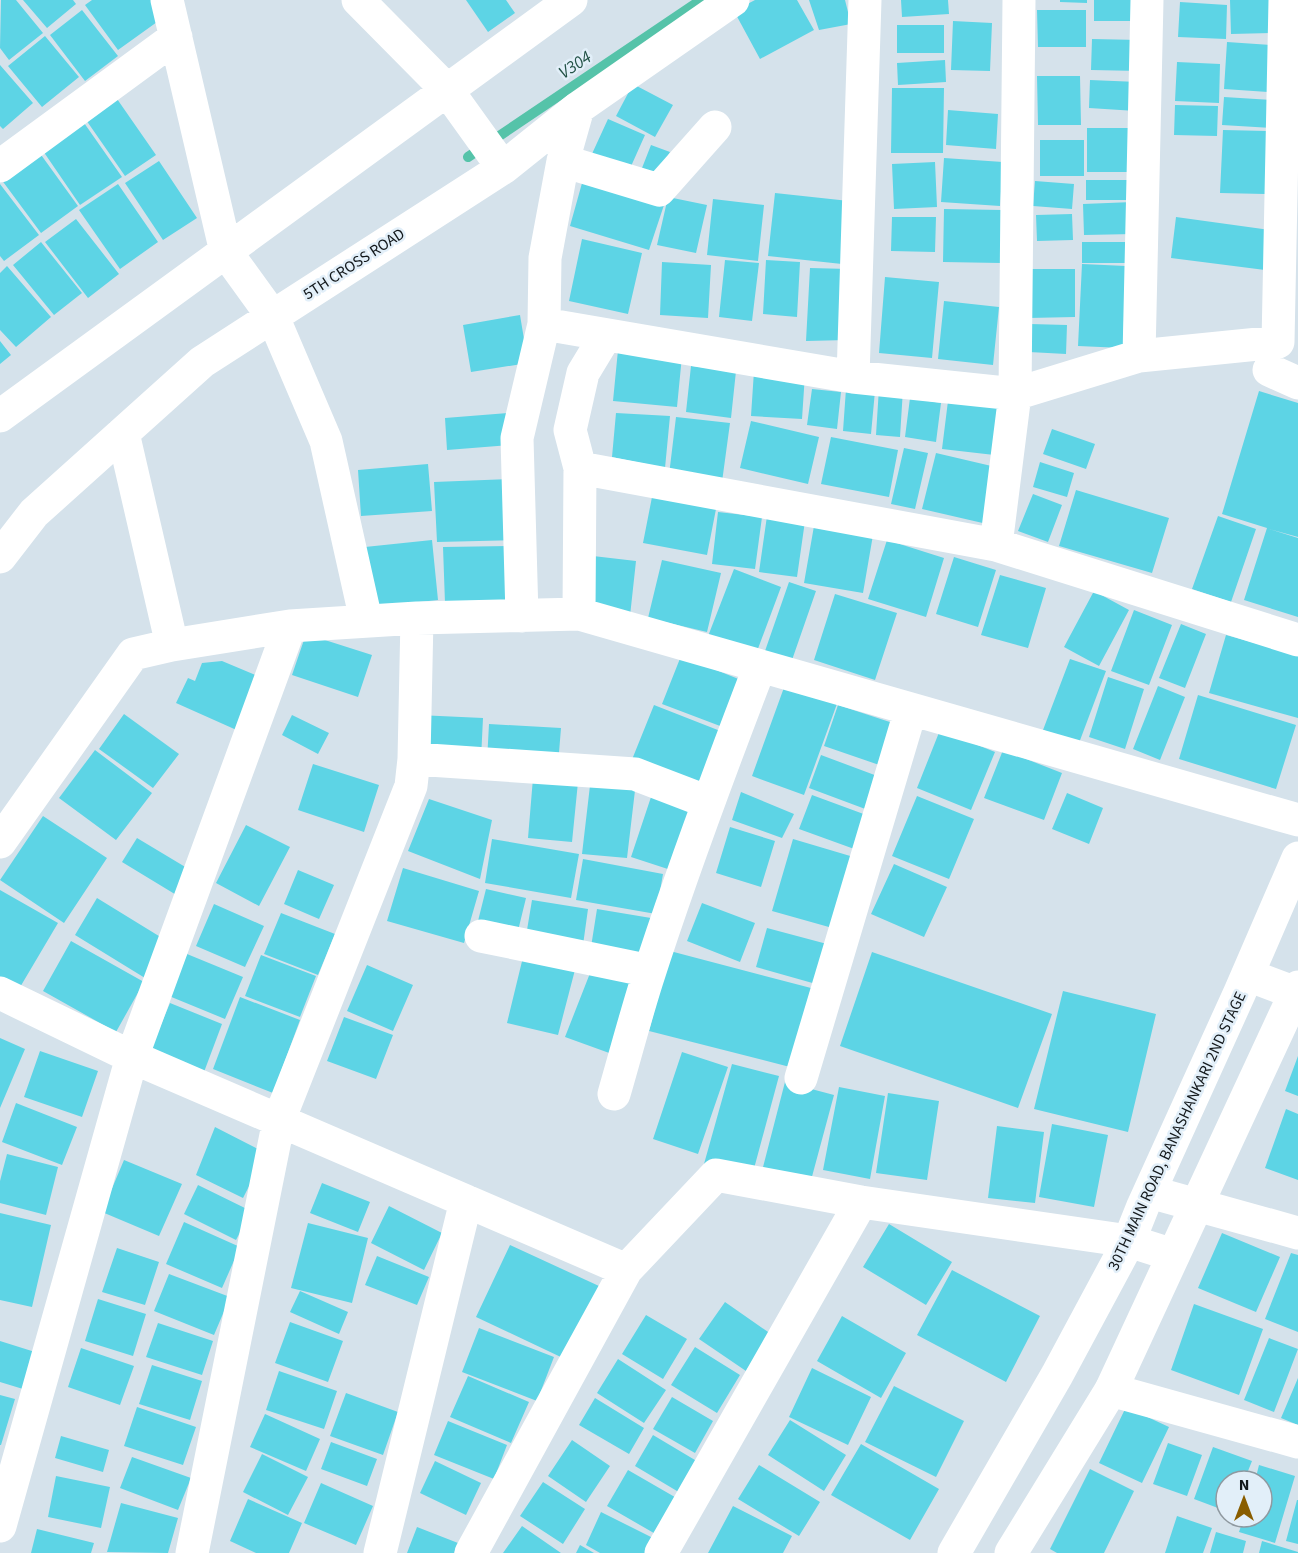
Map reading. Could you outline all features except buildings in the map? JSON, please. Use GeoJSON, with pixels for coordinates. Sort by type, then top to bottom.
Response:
{"type":"FeatureCollection","features":[{"type":"Feature","properties":{"kind":"street"},"geometry":{"type":"LineString","coordinates":[[167,0],[226,252],[273,317],[326,441],[366,620]]}},
{"type":"Feature","properties":{"kind":"street"},"geometry":{"type":"LineString","coordinates":[[358,0],[447,90],[499,164]]}},
{"type":"Feature","properties":{"kind":"street"},"geometry":{"type":"LineString","coordinates":[[0,416],[571,0]]}},
{"type":"Feature","properties":{"kind":"street","name":"5TH CROSS ROAD"},"geometry":{"type":"LineString","coordinates":[[0,556],[34,513],[202,362],[273,317],[499,164],[733,0]]}},
{"type":"Feature","properties":{"kind":"street"},"geometry":{"type":"LineString","coordinates":[[853,377],[865,0]]}},
{"type":"Feature","properties":{"kind":"street"},"geometry":{"type":"LineString","coordinates":[[996,544],[1015,394],[1019,0]]}},
{"type":"Feature","properties":{"kind":"street"},"geometry":{"type":"LineString","coordinates":[[1139,356],[1147,0]]}},
{"type":"Feature","properties":{"kind":"street"},"geometry":{"type":"LineString","coordinates":[[544,324],[853,377],[1015,394],[1139,356],[1278,342],[1285,0]]}},
{"type":"Feature","properties":{"kind":"street"},"geometry":{"type":"LineString","coordinates":[[0,166],[176,37]]}},
{"type":"Feature","properties":{"kind":"street"},"geometry":{"type":"LineString","coordinates":[[522,616],[517,438],[544,324],[545,258],[563,161],[578,108]]}},
{"type":"Feature","properties":{"kind":"street"},"geometry":{"type":"LineString","coordinates":[[563,161],[658,190],[715,127]]}},
{"type":"Feature","properties":{"kind":"street"},"geometry":{"type":"LineString","coordinates":[[579,614],[580,468],[570,430],[583,373],[606,334]]}},
{"type":"Feature","properties":{"kind":"street"},"geometry":{"type":"LineString","coordinates":[[1269,370],[1298,383]]}},
{"type":"Feature","properties":{"kind":"street"},"geometry":{"type":"LineString","coordinates":[[123,433],[172,645]]}},
{"type":"Feature","properties":{"kind":"street"},"geometry":{"type":"LineString","coordinates":[[580,468],[996,544],[1298,640]]}},
{"type":"Feature","properties":{"kind":"street"},"geometry":{"type":"LineString","coordinates":[[0,842],[133,654],[172,645],[290,626],[366,620],[579,614],[1298,820]]}},
{"type":"Feature","properties":{"kind":"street"},"geometry":{"type":"LineString","coordinates":[[192,1553],[279,1120],[411,786],[414,759],[417,618]]}},
{"type":"Feature","properties":{"kind":"street"},"geometry":{"type":"LineString","coordinates":[[0,1526],[132,1057],[290,626]]}},
{"type":"Feature","properties":{"kind":"street"},"geometry":{"type":"LineString","coordinates":[[614,1094],[650,971],[708,802],[760,666]]}},
{"type":"Feature","properties":{"kind":"street"},"geometry":{"type":"LineString","coordinates":[[801,1078],[911,710]]}},
{"type":"Feature","properties":{"kind":"street"},"geometry":{"type":"LineString","coordinates":[[414,759],[635,774],[708,802]]}},
{"type":"Feature","properties":{"kind":"street","name":"30TH MAIN ROAD, BANASHANKARI 2ND STAGE"},"geometry":{"type":"LineString","coordinates":[[954,1553],[1057,1375],[1129,1241],[1298,858]]}},
{"type":"Feature","properties":{"kind":"street"},"geometry":{"type":"LineString","coordinates":[[481,936],[650,971]]}},
{"type":"Feature","properties":{"kind":"street"},"geometry":{"type":"LineString","coordinates":[[1011,1553],[1111,1390],[1297,992],[1248,975]]}},
{"type":"Feature","properties":{"kind":"street"},"geometry":{"type":"LineString","coordinates":[[0,993],[132,1057],[626,1270]]}},
{"type":"Feature","properties":{"kind":"street"},"geometry":{"type":"LineString","coordinates":[[471,1553],[626,1270],[716,1175],[861,1202],[1129,1241],[1173,1255]]}},
{"type":"Feature","properties":{"kind":"street"},"geometry":{"type":"LineString","coordinates":[[1150,1192],[1298,1233]]}},
{"type":"Feature","properties":{"kind":"street"},"geometry":{"type":"LineString","coordinates":[[380,1553],[466,1201]]}},
{"type":"Feature","properties":{"kind":"street"},"geometry":{"type":"LineString","coordinates":[[661,1553],[861,1202]]}},
{"type":"Feature","properties":{"kind":"street"},"geometry":{"type":"LineString","coordinates":[[1111,1390],[1298,1442]]}},
{"type":"Feature","properties":{"kind":"waterway","name":"V304"},"geometry":{"type":"LineString","coordinates":[[468,157],[701,0]]}}]}
